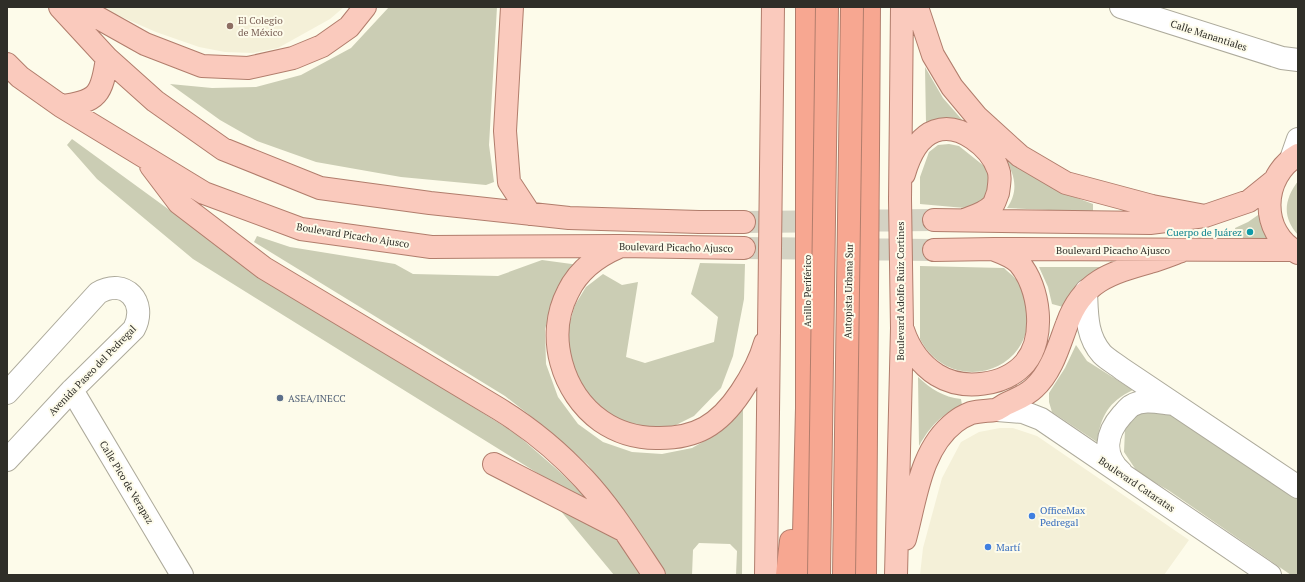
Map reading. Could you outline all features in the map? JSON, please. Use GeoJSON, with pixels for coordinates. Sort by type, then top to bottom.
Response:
{"type":"FeatureCollection","features":[{"type":"Feature","properties":{"kind":"highway","name":"Anillo Periférico"},"geometry":{"type":"LineString","coordinates":[[803,575],[807,408],[807,7]]}},
{"type":"Feature","properties":{"kind":"highway"},"geometry":{"type":"LineString","coordinates":[[819,575],[826,7]]}},
{"type":"Feature","properties":{"kind":"highway","name":"Autopista Urbana Sur"},"geometry":{"type":"LineString","coordinates":[[844,575],[852,7]]}},
{"type":"Feature","properties":{"kind":"highway"},"geometry":{"type":"LineString","coordinates":[[865,575],[869,7]]}},
{"type":"Feature","properties":{"kind":"highway"},"geometry":{"type":"LineString","coordinates":[[787,575],[807,408]]}},
{"type":"Feature","properties":{"kind":"main road"},"geometry":{"type":"LineString","coordinates":[[60,7],[107,58],[155,101],[223,149],[320,188],[430,203],[569,218],[744,222]]}},
{"type":"Feature","properties":{"kind":"main road"},"geometry":{"type":"LineString","coordinates":[[83,7],[95,16],[145,44],[202,66],[248,68],[293,58],[322,46],[348,27],[365,7]]}},
{"type":"Feature","properties":{"kind":"main road"},"geometry":{"type":"LineString","coordinates":[[512,7],[505,131],[509,182],[530,214]]}},
{"type":"Feature","properties":{"kind":"main road"},"geometry":{"type":"LineString","coordinates":[[766,575],[773,7]]}},
{"type":"Feature","properties":{"kind":"main road","name":"Boulevard Adolfo Ruiz Cortines"},"geometry":{"type":"LineString","coordinates":[[896,575],[902,328],[900,199],[902,7]]}},
{"type":"Feature","properties":{"kind":"main road"},"geometry":{"type":"LineString","coordinates":[[917,7],[933,55],[952,87],[977,116],[1020,156],[1066,183],[1152,206],[1205,216]]}},
{"type":"Feature","properties":{"kind":"main road"},"geometry":{"type":"LineString","coordinates":[[61,106],[86,102],[98,92],[105,75],[107,58]]}},
{"type":"Feature","properties":{"kind":"main road","name":"Boulevard Picacho Ajusco"},"geometry":{"type":"LineString","coordinates":[[7,64],[20,77],[61,106],[204,193],[301,229],[431,247],[620,246],[744,248]]}},
{"type":"Feature","properties":{"kind":"main road"},"geometry":{"type":"LineString","coordinates":[[900,199],[905,171],[917,144],[935,131],[946,129],[954,130],[976,141],[985,149],[994,160],[998,170],[1000,183],[996,199],[992,206],[984,212],[966,220]]}},
{"type":"Feature","properties":{"kind":"main road"},"geometry":{"type":"LineString","coordinates":[[142,156],[179,203],[264,268],[520,422],[584,478],[625,531],[654,575]]}},
{"type":"Feature","properties":{"kind":"main road"},"geometry":{"type":"LineString","coordinates":[[1294,157],[1282,169],[1275,180],[1269,199],[1271,218],[1279,236],[1296,252]]}},
{"type":"Feature","properties":{"kind":"main road"},"geometry":{"type":"LineString","coordinates":[[934,220],[1150,222],[1205,216],[1249,201],[1275,180]]}},
{"type":"Feature","properties":{"kind":"main road"},"geometry":{"type":"LineString","coordinates":[[620,246],[603,254],[576,279],[568,291],[562,305],[558,320],[557,336],[561,365],[572,389],[590,411],[612,428],[635,436],[663,439],[685,436],[709,426],[720,417],[747,384],[756,366],[769,326]]}},
{"type":"Feature","properties":{"kind":"main road"},"geometry":{"type":"LineString","coordinates":[[902,328],[906,341],[921,361],[938,376],[960,383],[983,384],[1012,375],[1025,362],[1034,348],[1038,315],[1036,300],[1029,278],[1018,262],[1010,256],[994,249]]}},
{"type":"Feature","properties":{"kind":"main road","name":"Boulevard Picacho Ajusco"},"geometry":{"type":"LineString","coordinates":[[934,250],[1184,250],[1296,252]]}},
{"type":"Feature","properties":{"kind":"main road"},"geometry":{"type":"LineString","coordinates":[[896,575],[924,465],[943,434],[959,419],[970,413],[997,410],[1028,394],[1042,379],[1063,337],[1073,310],[1086,291],[1103,279],[1117,272],[1184,250]]}},
{"type":"Feature","properties":{"kind":"main road"},"geometry":{"type":"LineString","coordinates":[[494,464],[625,531]]}},
{"type":"Feature","properties":{"kind":"street","name":"Calle Manantiales"},"geometry":{"type":"LineString","coordinates":[[1121,7],[1282,58],[1298,60]]}},
{"type":"Feature","properties":{"kind":"street"},"geometry":{"type":"LineString","coordinates":[[1294,157],[1298,139]]}},
{"type":"Feature","properties":{"kind":"street","name":"Avenida Paseo del Pedregal"},"geometry":{"type":"LineString","coordinates":[[7,393],[98,293],[104,289],[118,288],[125,290],[136,300],[139,314],[138,322],[134,329],[72,390],[7,460]]}},
{"type":"Feature","properties":{"kind":"street"},"geometry":{"type":"LineString","coordinates":[[1086,291],[1088,327],[1094,343],[1103,355],[1122,370],[1177,405],[1298,487]]}},
{"type":"Feature","properties":{"kind":"street","name":"Calle Pico de Verapaz"},"geometry":{"type":"LineString","coordinates":[[72,390],[182,575]]}},
{"type":"Feature","properties":{"kind":"street"},"geometry":{"type":"LineString","coordinates":[[1128,478],[1113,465],[1107,444],[1115,423],[1131,406],[1147,401],[1177,405]]}},
{"type":"Feature","properties":{"kind":"street","name":"Boulevard Cataratas"},"geometry":{"type":"LineString","coordinates":[[997,410],[1023,412],[1041,419],[1270,575]]}},
{"type":"Feature","properties":{"kind":"shaded area","name":"El Colegio de México"},"geometry":{"type":"Polygon","coordinates":[[[99,7],[344,7],[330,19],[278,48],[253,53],[225,52],[199,47],[156,32],[99,7]]]}},
{"type":"Feature","properties":{"kind":"shaded area"},"geometry":{"type":"Polygon","coordinates":[[[1000,428],[1013,428],[1037,436],[1189,540],[1164,575],[920,575],[923,548],[942,478],[961,442],[979,432],[1000,428]]]}},
{"type":"Feature","properties":{"kind":"green space"},"geometry":{"type":"Polygon","coordinates":[[[389,7],[497,7],[489,145],[494,182],[486,185],[401,177],[316,162],[257,141],[220,120],[170,84],[212,88],[256,87],[301,75],[351,48],[389,7]]]}},
{"type":"Feature","properties":{"kind":"green space"},"geometry":{"type":"Polygon","coordinates":[[[925,67],[943,98],[964,122],[926,123],[925,67]]]}},
{"type":"Feature","properties":{"kind":"green space"},"geometry":{"type":"Polygon","coordinates":[[[72,139],[245,265],[515,433],[560,472],[600,512],[193,259],[97,179],[67,145],[72,139]]]}},
{"type":"Feature","properties":{"kind":"green space"},"geometry":{"type":"Polygon","coordinates":[[[949,144],[959,146],[984,166],[990,176],[989,196],[976,209],[920,204],[920,177],[929,152],[938,145],[949,144]]]}},
{"type":"Feature","properties":{"kind":"green space"},"geometry":{"type":"Polygon","coordinates":[[[1005,158],[1034,177],[1064,193],[1093,204],[1093,212],[1007,208],[1013,195],[1014,183],[1011,171],[1005,158]]]}},
{"type":"Feature","properties":{"kind":"green space"},"geometry":{"type":"Polygon","coordinates":[[[1298,181],[1298,235],[1289,222],[1287,208],[1290,195],[1298,181]]]}},
{"type":"Feature","properties":{"kind":"green space"},"geometry":{"type":"Polygon","coordinates":[[[1261,213],[1272,243],[1237,243],[1235,228],[1248,222],[1261,213]]]}},
{"type":"Feature","properties":{"kind":"green space"},"geometry":{"type":"Polygon","coordinates":[[[257,236],[290,247],[395,264],[413,274],[498,276],[542,260],[579,265],[555,297],[545,329],[546,364],[558,397],[578,424],[603,442],[632,452],[662,454],[692,448],[719,433],[743,409],[742,575],[736,575],[737,551],[730,544],[699,543],[693,550],[692,575],[664,575],[626,515],[588,465],[551,432],[505,396],[254,242],[257,236]]]}},
{"type":"Feature","properties":{"kind":"green space"},"geometry":{"type":"Polygon","coordinates":[[[700,263],[745,264],[744,299],[733,356],[721,388],[694,416],[676,425],[656,429],[634,426],[612,419],[574,382],[567,332],[575,305],[586,287],[603,274],[622,285],[638,282],[626,357],[645,363],[714,342],[718,317],[691,294],[700,263]]]}},
{"type":"Feature","properties":{"kind":"green space"},"geometry":{"type":"Polygon","coordinates":[[[920,266],[1004,268],[1015,278],[1023,291],[1028,316],[1025,336],[1015,353],[1001,364],[985,371],[967,372],[949,367],[933,356],[920,339],[920,266]]]}},
{"type":"Feature","properties":{"kind":"green space"},"geometry":{"type":"Polygon","coordinates":[[[1039,267],[1114,267],[1063,307],[1052,304],[1048,287],[1039,267]]]}},
{"type":"Feature","properties":{"kind":"green space"},"geometry":{"type":"Polygon","coordinates":[[[1076,345],[1087,361],[1133,390],[1117,400],[1107,411],[1101,425],[1097,442],[1052,412],[1049,402],[1049,393],[1065,368],[1076,345]]]}},
{"type":"Feature","properties":{"kind":"green space"},"geometry":{"type":"Polygon","coordinates":[[[918,377],[938,392],[961,399],[962,405],[942,417],[927,433],[919,446],[918,377]]]}},
{"type":"Feature","properties":{"kind":"green space"},"geometry":{"type":"Polygon","coordinates":[[[1149,409],[1170,412],[1298,496],[1298,575],[1291,575],[1168,490],[1138,473],[1124,452],[1125,430],[1134,417],[1149,409]]]}},
{"type":"Feature","properties":{"kind":"green space"},"geometry":{"type":"Polygon","coordinates":[[[555,504],[616,535],[641,575],[614,575],[555,504]]]}},
{"type":"Feature","properties":{"kind":"tunnel"},"geometry":{"type":"LineString","coordinates":[[744,222],[934,220]]}},
{"type":"Feature","properties":{"kind":"tunnel"},"geometry":{"type":"LineString","coordinates":[[744,248],[934,250]]}},
{"type":"Feature","properties":{"kind":"place","name":"El Colegio de México"},"geometry":{"type":"Point","coordinates":[230,26]}},
{"type":"Feature","properties":{"kind":"place","name":"Cuerpo de Juárez"},"geometry":{"type":"Point","coordinates":[1250,232]}},
{"type":"Feature","properties":{"kind":"place","name":"ASEA/INECC"},"geometry":{"type":"Point","coordinates":[280,398]}},
{"type":"Feature","properties":{"kind":"place","name":"OfficeMax Pedregal"},"geometry":{"type":"Point","coordinates":[1032,516]}},
{"type":"Feature","properties":{"kind":"place","name":"Martí"},"geometry":{"type":"Point","coordinates":[988,547]}}]}
